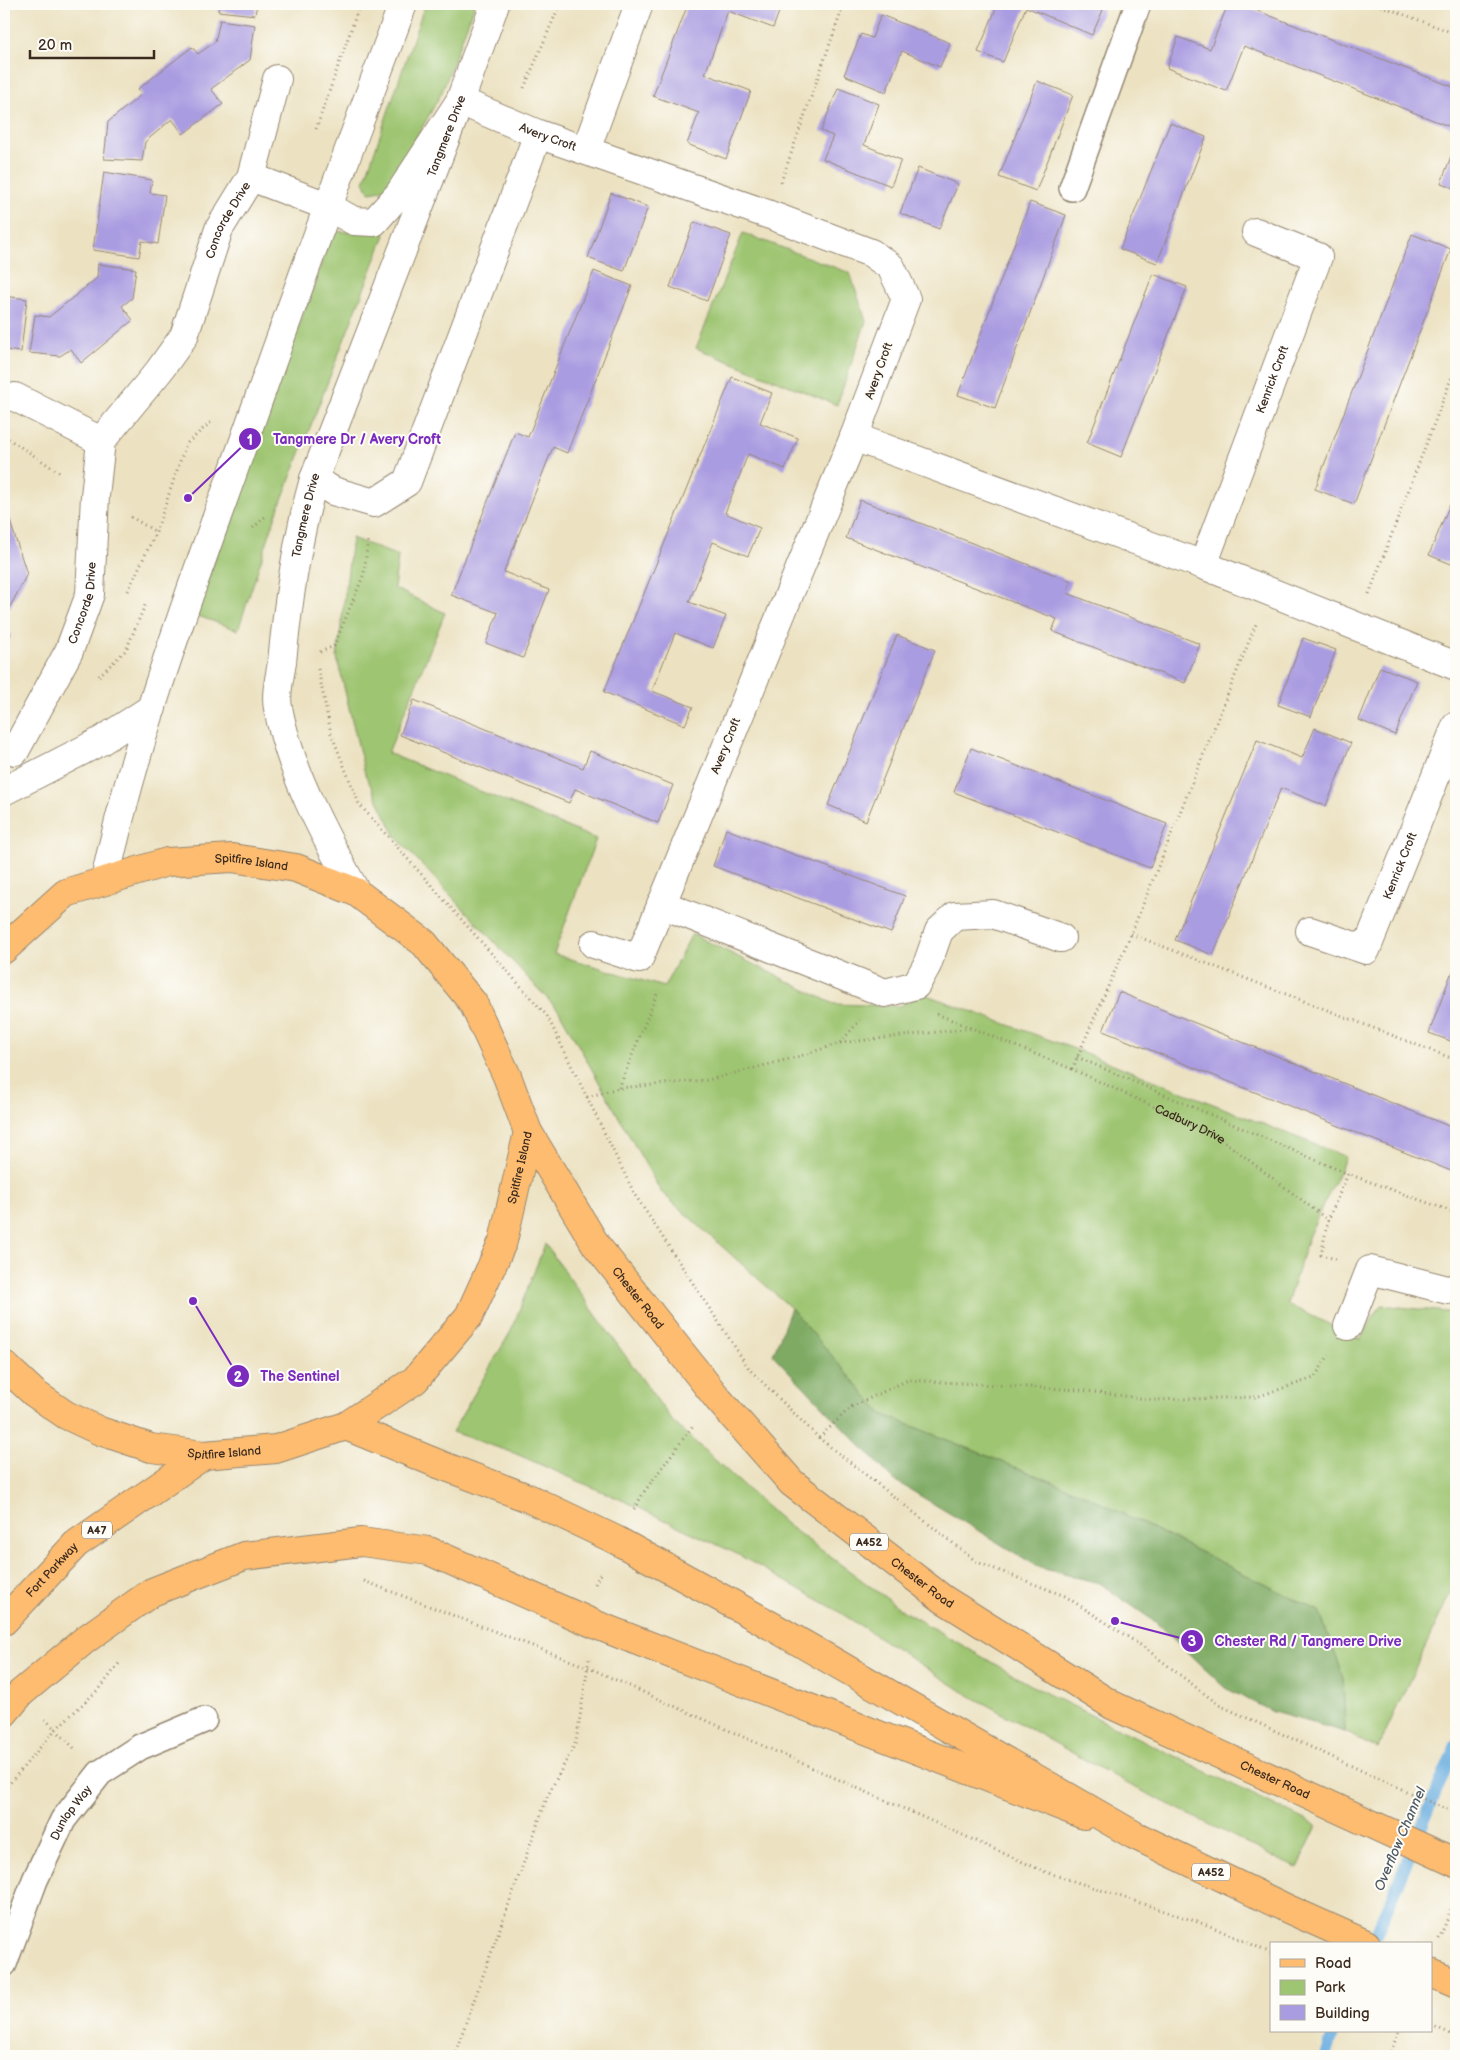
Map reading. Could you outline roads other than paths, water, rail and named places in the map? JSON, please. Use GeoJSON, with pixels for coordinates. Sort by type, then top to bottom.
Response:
{"type":"FeatureCollection","features":[{"type":"Feature","properties":{"kind":"main road","name":"Spitfire Island"},"geometry":{"type":"LineString","coordinates":[[4,1365],[34,1393],[66,1415],[100,1432],[151,1448],[204,1455],[276,1449],[346,1426],[415,1380],[469,1316],[503,1241],[528,1132],[507,1076],[473,1003],[424,943],[356,892],[296,868],[232,858],[167,862],[66,893],[8,939]]}},
{"type":"Feature","properties":{"kind":"main road","name":"Chester Road"},"geometry":{"type":"LineString","coordinates":[[528,1132],[596,1245],[718,1399],[792,1483],[943,1599],[1112,1705],[1456,1863]]}},
{"type":"Feature","properties":{"kind":"main road","name":"A452"},"geometry":{"type":"LineString","coordinates":[[346,1426],[442,1466],[528,1498],[616,1540],[764,1622],[1134,1835],[1362,1942]]}},
{"type":"Feature","properties":{"kind":"main road","name":"Fort Parkway"},"geometry":{"type":"LineString","coordinates":[[4,1621],[76,1544],[204,1455]]}},
{"type":"Feature","properties":{"kind":"main road"},"geometry":{"type":"LineString","coordinates":[[4,1714],[21,1693],[86,1639],[152,1592],[244,1556],[361,1542],[429,1551],[599,1626],[1134,1835]]}},
{"type":"Feature","properties":{"kind":"main road"},"geometry":{"type":"LineString","coordinates":[[1432,1973],[1456,1984]]}},
{"type":"Feature","properties":{"kind":"street"},"geometry":{"type":"LineString","coordinates":[[105,880],[115,835],[152,708],[209,539],[327,206],[403,4]]}},
{"type":"Feature","properties":{"kind":"street","name":"Tangmere Drive"},"geometry":{"type":"LineString","coordinates":[[356,892],[321,829],[294,766],[277,705],[287,610],[304,514],[314,479],[460,101],[494,4]]}},
{"type":"Feature","properties":{"kind":"street"},"geometry":{"type":"LineString","coordinates":[[586,150],[639,4]]}},
{"type":"Feature","properties":{"kind":"street","name":"Concorde Drive"},"geometry":{"type":"LineString","coordinates":[[14,751],[69,651],[90,594],[95,496],[101,441],[184,336],[219,229],[251,177],[277,79]]}},
{"type":"Feature","properties":{"kind":"street","name":"Concorde Drive"},"geometry":{"type":"LineString","coordinates":[[251,177],[327,206],[354,221],[374,222],[399,194],[460,101]]}},
{"type":"Feature","properties":{"kind":"street","name":"Avery Croft"},"geometry":{"type":"LineString","coordinates":[[460,101],[538,134],[770,214],[871,253],[891,267],[906,299],[854,437],[639,959],[594,944]]}},
{"type":"Feature","properties":{"kind":"street"},"geometry":{"type":"LineString","coordinates":[[314,479],[333,491],[374,503],[407,482],[538,134]]}},
{"type":"Feature","properties":{"kind":"street","name":"Kenrick Croft"},"geometry":{"type":"LineString","coordinates":[[1203,565],[1318,257],[1256,232]]}},
{"type":"Feature","properties":{"kind":"street"},"geometry":{"type":"LineString","coordinates":[[15,397],[101,441]]}},
{"type":"Feature","properties":{"kind":"street"},"geometry":{"type":"LineString","coordinates":[[854,437],[1203,565],[1456,666]]}},
{"type":"Feature","properties":{"kind":"street"},"geometry":{"type":"LineString","coordinates":[[4,791],[101,741],[152,708]]}},
{"type":"Feature","properties":{"kind":"street","name":"Kenrick Croft"},"geometry":{"type":"LineString","coordinates":[[1310,931],[1366,950],[1456,726]]}},
{"type":"Feature","properties":{"kind":"street"},"geometry":{"type":"LineString","coordinates":[[661,904],[885,993],[916,985],[927,965],[939,931],[955,916],[993,914],[1061,938]]}},
{"type":"Feature","properties":{"kind":"street"},"geometry":{"type":"LineString","coordinates":[[1348,1326],[1370,1270],[1448,1290],[1456,1288]]}},
{"type":"Feature","properties":{"kind":"lane"},"geometry":{"type":"LineString","coordinates":[[1072,188],[1138,4]]}},
{"type":"Feature","properties":{"kind":"lane","name":"Dunlop Way"},"geometry":{"type":"LineString","coordinates":[[4,1964],[35,1880],[63,1820],[100,1773],[140,1747],[204,1720]]}},
{"type":"Feature","properties":{"kind":"waterway","name":"Overflow Channel"},"geometry":{"type":"LineString","coordinates":[[1373,1942],[1456,1745]]}},
{"type":"Feature","properties":{"kind":"waterway","name":"Overflow Channel"},"geometry":{"type":"LineString","coordinates":[[1326,2056],[1334,2032]]}},
{"type":"Feature","properties":{"kind":"place","name":"Tangmere Dr / Avery Croft"},"geometry":{"type":"Point","coordinates":[188,498]}},
{"type":"Feature","properties":{"kind":"place","name":"The Sentinel"},"geometry":{"type":"Point","coordinates":[193,1301]}},
{"type":"Feature","properties":{"kind":"place","name":"Chester Rd / Tangmere Drive"},"geometry":{"type":"Point","coordinates":[1115,1621]}}]}
